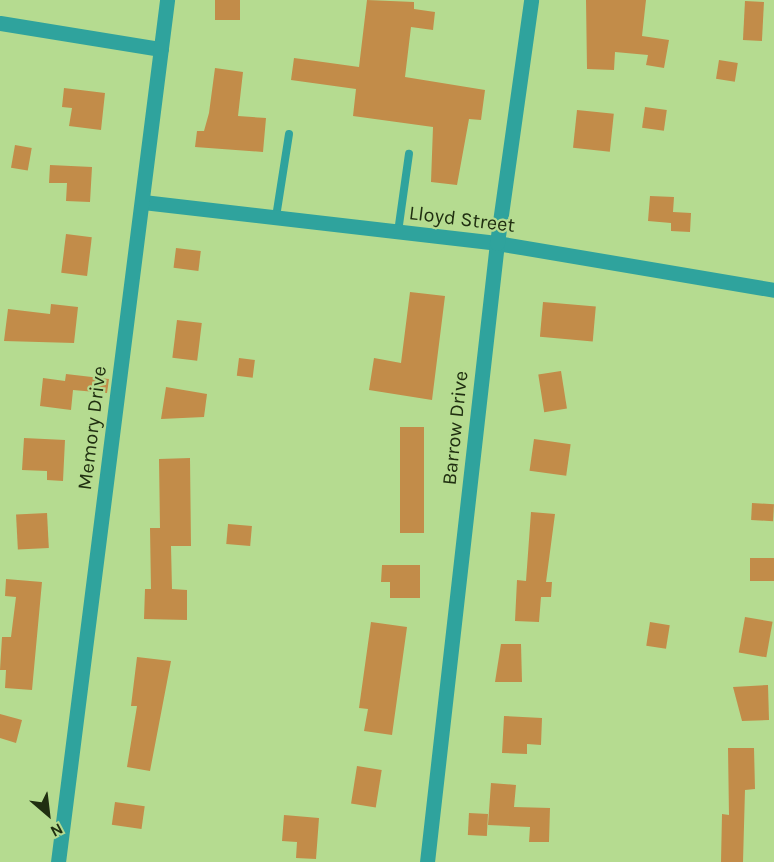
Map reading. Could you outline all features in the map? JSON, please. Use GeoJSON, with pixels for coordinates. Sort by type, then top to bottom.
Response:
{"type":"FeatureCollection","features":[{"type":"Feature","properties":{"kind":"street","name":"Memory Drive"},"geometry":{"type":"LineString","coordinates":[[58,862],[167,0]]}},
{"type":"Feature","properties":{"kind":"street","name":"Barrow Drive"},"geometry":{"type":"LineString","coordinates":[[427,862],[497,243],[531,0]]}},
{"type":"Feature","properties":{"kind":"street"},"geometry":{"type":"LineString","coordinates":[[0,23],[161,49]]}},
{"type":"Feature","properties":{"kind":"street","name":"Lloyd Street"},"geometry":{"type":"LineString","coordinates":[[143,201],[497,243],[774,290]]}},
{"type":"Feature","properties":{"kind":"lane"},"geometry":{"type":"LineString","coordinates":[[276,217],[290,134]]}},
{"type":"Feature","properties":{"kind":"lane"},"geometry":{"type":"LineString","coordinates":[[398,232],[409,154]]}},
{"type":"Feature","properties":{"kind":"building"},"geometry":{"type":"Polygon","coordinates":[[[215,0],[240,0],[240,20],[215,20],[215,0]]]}},
{"type":"Feature","properties":{"kind":"building"},"geometry":{"type":"Polygon","coordinates":[[[367,0],[414,2],[414,9],[435,12],[433,30],[411,27],[405,77],[485,90],[481,120],[469,119],[457,185],[431,182],[433,127],[353,116],[356,89],[291,80],[294,58],[359,67],[367,0]]]}},
{"type":"Feature","properties":{"kind":"building"},"geometry":{"type":"Polygon","coordinates":[[[586,0],[646,0],[642,36],[669,40],[664,68],[646,65],[648,55],[615,52],[614,70],[587,69],[586,0]]]}},
{"type":"Feature","properties":{"kind":"building"},"geometry":{"type":"Polygon","coordinates":[[[745,1],[764,2],[762,41],[743,40],[745,1]]]}},
{"type":"Feature","properties":{"kind":"building"},"geometry":{"type":"Polygon","coordinates":[[[719,60],[738,63],[735,82],[716,79],[719,60]]]}},
{"type":"Feature","properties":{"kind":"building"},"geometry":{"type":"Polygon","coordinates":[[[215,68],[243,72],[238,116],[266,118],[263,152],[195,147],[197,131],[204,131],[209,113],[215,68]]]}},
{"type":"Feature","properties":{"kind":"building"},"geometry":{"type":"Polygon","coordinates":[[[64,88],[105,93],[101,130],[69,126],[72,108],[62,107],[64,88]]]}},
{"type":"Feature","properties":{"kind":"building"},"geometry":{"type":"Polygon","coordinates":[[[645,107],[667,110],[664,131],[642,128],[645,107]]]}},
{"type":"Feature","properties":{"kind":"building"},"geometry":{"type":"Polygon","coordinates":[[[577,110],[614,114],[610,152],[573,148],[577,110]]]}},
{"type":"Feature","properties":{"kind":"building"},"geometry":{"type":"Polygon","coordinates":[[[15,145],[32,148],[28,171],[11,168],[15,145]]]}},
{"type":"Feature","properties":{"kind":"building"},"geometry":{"type":"Polygon","coordinates":[[[50,165],[92,167],[90,202],[66,201],[67,183],[49,183],[50,165]]]}},
{"type":"Feature","properties":{"kind":"building"},"geometry":{"type":"Polygon","coordinates":[[[650,196],[674,197],[673,212],[691,213],[690,232],[671,231],[671,223],[648,221],[650,196]]]}},
{"type":"Feature","properties":{"kind":"building"},"geometry":{"type":"Polygon","coordinates":[[[66,234],[92,237],[87,276],[61,273],[66,234]]]}},
{"type":"Feature","properties":{"kind":"building"},"geometry":{"type":"Polygon","coordinates":[[[176,248],[201,251],[198,271],[174,268],[176,248]]]}},
{"type":"Feature","properties":{"kind":"building"},"geometry":{"type":"Polygon","coordinates":[[[410,292],[445,296],[432,400],[369,390],[374,358],[401,363],[410,292]]]}},
{"type":"Feature","properties":{"kind":"building"},"geometry":{"type":"Polygon","coordinates":[[[543,302],[596,307],[593,341],[540,337],[543,302]]]}},
{"type":"Feature","properties":{"kind":"building"},"geometry":{"type":"Polygon","coordinates":[[[51,304],[78,307],[74,343],[4,341],[8,309],[50,314],[51,304]]]}},
{"type":"Feature","properties":{"kind":"building"},"geometry":{"type":"Polygon","coordinates":[[[177,320],[202,323],[197,361],[172,358],[177,320]]]}},
{"type":"Feature","properties":{"kind":"building"},"geometry":{"type":"Polygon","coordinates":[[[239,358],[255,360],[253,378],[237,376],[239,358]]]}},
{"type":"Feature","properties":{"kind":"building"},"geometry":{"type":"Polygon","coordinates":[[[561,371],[567,409],[544,412],[538,375],[561,371]]]}},
{"type":"Feature","properties":{"kind":"building"},"geometry":{"type":"Polygon","coordinates":[[[66,374],[109,379],[107,393],[73,390],[71,410],[40,406],[43,378],[65,381],[66,374]]]}},
{"type":"Feature","properties":{"kind":"building"},"geometry":{"type":"Polygon","coordinates":[[[166,387],[207,394],[204,417],[161,419],[166,387]]]}},
{"type":"Feature","properties":{"kind":"building"},"geometry":{"type":"Polygon","coordinates":[[[400,427],[424,427],[424,533],[400,533],[400,427]]]}},
{"type":"Feature","properties":{"kind":"building"},"geometry":{"type":"Polygon","coordinates":[[[24,438],[65,440],[63,481],[47,480],[47,471],[22,470],[24,438]]]}},
{"type":"Feature","properties":{"kind":"building"},"geometry":{"type":"Polygon","coordinates":[[[534,439],[571,444],[566,476],[530,471],[534,439]]]}},
{"type":"Feature","properties":{"kind":"building"},"geometry":{"type":"Polygon","coordinates":[[[190,458],[191,546],[171,546],[172,589],[187,590],[187,620],[144,619],[145,589],[151,589],[150,528],[160,528],[159,459],[190,458]]]}},
{"type":"Feature","properties":{"kind":"building"},"geometry":{"type":"Polygon","coordinates":[[[752,503],[774,504],[773,521],[751,520],[752,503]]]}},
{"type":"Feature","properties":{"kind":"building"},"geometry":{"type":"Polygon","coordinates":[[[531,512],[555,514],[546,582],[552,582],[551,597],[541,597],[539,622],[515,621],[517,580],[526,581],[531,512]]]}},
{"type":"Feature","properties":{"kind":"building"},"geometry":{"type":"Polygon","coordinates":[[[47,513],[49,548],[18,550],[16,515],[47,513]]]}},
{"type":"Feature","properties":{"kind":"building"},"geometry":{"type":"Polygon","coordinates":[[[228,524],[252,526],[250,546],[226,544],[228,524]]]}},
{"type":"Feature","properties":{"kind":"building"},"geometry":{"type":"Polygon","coordinates":[[[750,558],[774,558],[774,581],[750,581],[750,558]]]}},
{"type":"Feature","properties":{"kind":"building"},"geometry":{"type":"Polygon","coordinates":[[[382,565],[420,565],[420,598],[390,598],[390,582],[381,582],[382,565]]]}},
{"type":"Feature","properties":{"kind":"building"},"geometry":{"type":"Polygon","coordinates":[[[6,579],[42,582],[32,690],[5,688],[6,670],[0,670],[2,637],[11,637],[16,597],[5,596],[6,579]]]}},
{"type":"Feature","properties":{"kind":"building"},"geometry":{"type":"Polygon","coordinates":[[[745,617],[773,622],[766,657],[739,652],[745,617]]]}},
{"type":"Feature","properties":{"kind":"building"},"geometry":{"type":"Polygon","coordinates":[[[371,622],[407,627],[392,735],[364,731],[368,709],[359,708],[371,622]]]}},
{"type":"Feature","properties":{"kind":"building"},"geometry":{"type":"Polygon","coordinates":[[[650,622],[670,625],[666,649],[646,646],[650,622]]]}},
{"type":"Feature","properties":{"kind":"building"},"geometry":{"type":"Polygon","coordinates":[[[501,644],[521,644],[522,682],[495,682],[501,644]]]}},
{"type":"Feature","properties":{"kind":"building"},"geometry":{"type":"Polygon","coordinates":[[[137,657],[171,661],[150,771],[127,767],[137,706],[131,706],[137,657]]]}},
{"type":"Feature","properties":{"kind":"building"},"geometry":{"type":"Polygon","coordinates":[[[768,685],[769,720],[742,721],[733,687],[768,685]]]}},
{"type":"Feature","properties":{"kind":"building"},"geometry":{"type":"Polygon","coordinates":[[[0,714],[22,720],[16,743],[0,738],[0,714]]]}},
{"type":"Feature","properties":{"kind":"building"},"geometry":{"type":"Polygon","coordinates":[[[504,716],[542,718],[541,745],[527,744],[527,754],[502,753],[504,716]]]}},
{"type":"Feature","properties":{"kind":"building"},"geometry":{"type":"Polygon","coordinates":[[[728,748],[754,748],[755,789],[745,790],[743,862],[721,862],[722,814],[729,815],[728,748]]]}},
{"type":"Feature","properties":{"kind":"building"},"geometry":{"type":"Polygon","coordinates":[[[357,766],[382,770],[376,807],[351,804],[357,766]]]}},
{"type":"Feature","properties":{"kind":"building"},"geometry":{"type":"Polygon","coordinates":[[[491,783],[516,785],[514,807],[550,808],[549,842],[529,842],[530,827],[488,825],[491,783]]]}},
{"type":"Feature","properties":{"kind":"building"},"geometry":{"type":"Polygon","coordinates":[[[115,802],[145,806],[142,829],[112,825],[115,802]]]}},
{"type":"Feature","properties":{"kind":"building"},"geometry":{"type":"Polygon","coordinates":[[[469,813],[488,814],[487,836],[468,835],[469,813]]]}},
{"type":"Feature","properties":{"kind":"building"},"geometry":{"type":"Polygon","coordinates":[[[284,815],[319,818],[316,859],[296,858],[297,842],[282,841],[284,815]]]}}]}
